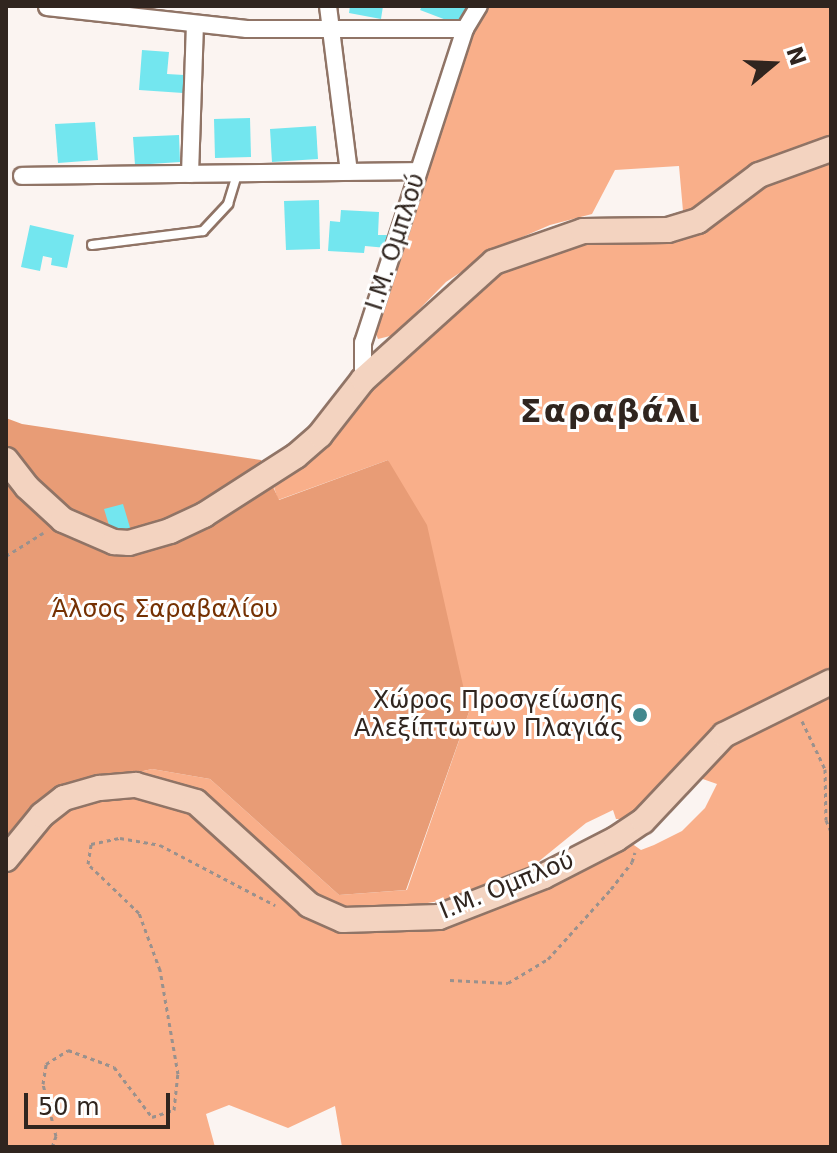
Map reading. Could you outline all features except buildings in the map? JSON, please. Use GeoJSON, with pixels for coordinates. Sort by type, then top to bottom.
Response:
{"type":"FeatureCollection","features":[{"type":"Feature","properties":{"kind":"street"},"geometry":{"type":"LineString","coordinates":[[328,6],[349,172]]}},
{"type":"Feature","properties":{"kind":"street","name":"Ι.Μ. Ομπλού"},"geometry":{"type":"LineString","coordinates":[[363,380],[363,343],[465,29],[479,6]]}},
{"type":"Feature","properties":{"kind":"street"},"geometry":{"type":"LineString","coordinates":[[47,7],[128,12],[195,26],[332,31],[465,29]]}},
{"type":"Feature","properties":{"kind":"street"},"geometry":{"type":"LineString","coordinates":[[190,174],[195,26]]}},
{"type":"Feature","properties":{"kind":"street","name":"Ι.Μ. Ομπλού"},"geometry":{"type":"LineString","coordinates":[[363,380],[494,262],[583,231],[668,230],[698,221],[759,175],[831,149]]}},
{"type":"Feature","properties":{"kind":"street"},"geometry":{"type":"LineString","coordinates":[[22,176],[418,171]]}},
{"type":"Feature","properties":{"kind":"street"},"geometry":{"type":"LineString","coordinates":[[6,460],[27,487],[63,520],[114,542],[129,543],[187,524],[296,456],[320,435],[363,380]]}},
{"type":"Feature","properties":{"kind":"street","name":"Ι.Μ. Ομπλού"},"geometry":{"type":"LineString","coordinates":[[6,859],[42,815],[64,798],[100,788],[136,785],[196,802],[309,905],[343,920],[439,917],[544,876],[638,825],[724,735],[831,682]]}},
{"type":"Feature","properties":{"kind":"lane"},"geometry":{"type":"LineString","coordinates":[[92,245],[203,231],[228,204],[237,174]]}},
{"type":"Feature","properties":{"kind":"path"},"geometry":{"type":"LineString","coordinates":[[6,556],[63,520]]}},
{"type":"Feature","properties":{"kind":"path"},"geometry":{"type":"LineString","coordinates":[[793,703],[825,769],[826,820],[831,832]]}},
{"type":"Feature","properties":{"kind":"path"},"geometry":{"type":"LineString","coordinates":[[450,980],[508,983],[548,959],[632,862],[639,840],[638,825]]}},
{"type":"Feature","properties":{"kind":"path"},"geometry":{"type":"LineString","coordinates":[[52,1147],[56,1136],[43,1084],[46,1064],[68,1050],[114,1067],[152,1117],[174,1110],[178,1074],[160,970],[139,913],[88,864],[91,844],[120,838],[160,845],[280,908]]}},
{"type":"Feature","properties":{"kind":"shaded area"},"geometry":{"type":"Polygon","coordinates":[[[487,6],[831,6],[831,139],[785,152],[747,172],[699,207],[683,211],[679,166],[615,170],[592,214],[550,225],[497,248],[446,282],[394,335],[378,339],[375,331],[473,30],[487,6]]]}},
{"type":"Feature","properties":{"kind":"shaded area"},"geometry":{"type":"Polygon","coordinates":[[[831,159],[831,668],[629,819],[616,819],[613,810],[586,823],[538,862],[507,881],[455,898],[406,907],[440,926],[631,843],[641,850],[682,831],[705,808],[717,784],[697,777],[720,752],[746,732],[806,709],[831,691],[831,1147],[342,1147],[335,1106],[288,1128],[229,1105],[206,1114],[215,1147],[6,1147],[6,845],[53,792],[152,769],[210,779],[339,895],[407,890],[469,712],[388,460],[278,500],[273,484],[475,288],[517,263],[573,242],[623,242],[771,179],[831,159]]]}},
{"type":"Feature","properties":{"kind":"green space","name":"Άλσος Σαραβαλίου"},"geometry":{"type":"Polygon","coordinates":[[[6,418],[22,424],[261,460],[279,500],[388,460],[427,525],[469,712],[406,890],[339,895],[210,779],[152,769],[53,792],[6,845],[6,418]]]}},
{"type":"Feature","properties":{"kind":"place","name":"Χώρος Προσγείωσης Αλεξίπτωτων Πλαγιάς"},"geometry":{"type":"Point","coordinates":[640,715]}},
{"type":"Feature","properties":{"kind":"district","name":"Σαραβάλι"},"geometry":{"type":"Point","coordinates":[611,411]}}]}
